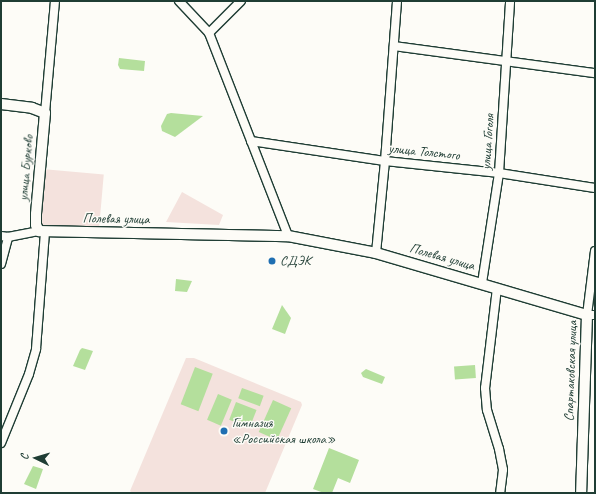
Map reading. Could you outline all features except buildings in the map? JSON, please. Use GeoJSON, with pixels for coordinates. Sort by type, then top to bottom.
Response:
{"type":"FeatureCollection","features":[{"type":"Feature","properties":{"kind":"street"},"geometry":{"type":"LineString","coordinates":[[1,104],[32,108],[45,113],[55,1]]}},
{"type":"Feature","properties":{"kind":"street"},"geometry":{"type":"LineString","coordinates":[[179,1],[209,33],[288,236]]}},
{"type":"Feature","properties":{"kind":"street"},"geometry":{"type":"LineString","coordinates":[[209,33],[241,1]]}},
{"type":"Feature","properties":{"kind":"street"},"geometry":{"type":"LineString","coordinates":[[376,253],[385,161],[397,1]]}},
{"type":"Feature","properties":{"kind":"street","name":"улица Гоголя"},"geometry":{"type":"LineString","coordinates":[[482,283],[499,173],[510,1]]}},
{"type":"Feature","properties":{"kind":"street"},"geometry":{"type":"LineString","coordinates":[[394,46],[595,73]]}},
{"type":"Feature","properties":{"kind":"street","name":"улица Бурково"},"geometry":{"type":"LineString","coordinates":[[42,232],[36,225],[36,214],[45,113]]}},
{"type":"Feature","properties":{"kind":"street","name":"улица Толстого"},"geometry":{"type":"LineString","coordinates":[[251,141],[385,161],[499,173],[595,188]]}},
{"type":"Feature","properties":{"kind":"street"},"geometry":{"type":"LineString","coordinates":[[1,264],[5,236],[42,232],[36,349],[29,374],[1,443]]}},
{"type":"Feature","properties":{"kind":"street","name":"Полевая улица"},"geometry":{"type":"LineString","coordinates":[[42,232],[288,236],[376,253],[591,315]]}},
{"type":"Feature","properties":{"kind":"street","name":"Спартаковская улица"},"geometry":{"type":"LineString","coordinates":[[581,493],[595,252]]}},
{"type":"Feature","properties":{"kind":"street"},"geometry":{"type":"LineString","coordinates":[[497,288],[485,388],[486,410],[499,449],[503,470],[500,493]]}},
{"type":"Feature","properties":{"kind":"shaded area"},"geometry":{"type":"Polygon","coordinates":[[[42,169],[104,174],[99,231],[37,226],[42,169]]]}},
{"type":"Feature","properties":{"kind":"shaded area"},"geometry":{"type":"Polygon","coordinates":[[[182,192],[223,215],[219,225],[166,222],[182,192]]]}},
{"type":"Feature","properties":{"kind":"shaded area","name":"Гимназия «Российская школа»"},"geometry":{"type":"Polygon","coordinates":[[[186,358],[194,358],[301,402],[302,405],[265,493],[132,493],[130,491],[186,358]]]}},
{"type":"Feature","properties":{"kind":"green space"},"geometry":{"type":"Polygon","coordinates":[[[119,58],[145,61],[144,71],[120,69],[118,65],[119,58]]]}},
{"type":"Feature","properties":{"kind":"green space"},"geometry":{"type":"Polygon","coordinates":[[[171,113],[203,116],[175,137],[162,131],[161,126],[167,114],[171,113]]]}},
{"type":"Feature","properties":{"kind":"green space"},"geometry":{"type":"Polygon","coordinates":[[[176,279],[192,281],[187,292],[175,291],[176,279]]]}},
{"type":"Feature","properties":{"kind":"green space"},"geometry":{"type":"Polygon","coordinates":[[[282,305],[291,318],[285,334],[272,329],[282,305]]]}},
{"type":"Feature","properties":{"kind":"green space"},"geometry":{"type":"Polygon","coordinates":[[[82,348],[93,351],[85,370],[73,366],[82,348]]]}},
{"type":"Feature","properties":{"kind":"green space"},"geometry":{"type":"Polygon","coordinates":[[[475,365],[476,378],[455,379],[454,366],[475,365]]]}},
{"type":"Feature","properties":{"kind":"green space"},"geometry":{"type":"Polygon","coordinates":[[[195,367],[213,374],[198,411],[181,404],[195,367]]]}},
{"type":"Feature","properties":{"kind":"green space"},"geometry":{"type":"Polygon","coordinates":[[[366,369],[385,377],[382,384],[363,377],[361,373],[366,369]]]}},
{"type":"Feature","properties":{"kind":"green space"},"geometry":{"type":"Polygon","coordinates":[[[242,388],[264,396],[260,406],[238,398],[242,388]]]}},
{"type":"Feature","properties":{"kind":"green space"},"geometry":{"type":"Polygon","coordinates":[[[218,394],[232,400],[221,426],[207,420],[218,394]]]}},
{"type":"Feature","properties":{"kind":"green space"},"geometry":{"type":"Polygon","coordinates":[[[273,400],[291,408],[277,440],[259,432],[273,400]]]}},
{"type":"Feature","properties":{"kind":"green space"},"geometry":{"type":"Polygon","coordinates":[[[236,402],[257,410],[250,428],[229,420],[236,402]]]}},
{"type":"Feature","properties":{"kind":"green space"},"geometry":{"type":"Polygon","coordinates":[[[329,448],[359,460],[350,483],[338,478],[332,493],[324,493],[313,489],[329,448]]]}},
{"type":"Feature","properties":{"kind":"green space"},"geometry":{"type":"Polygon","coordinates":[[[33,466],[43,469],[36,489],[24,484],[33,466]]]}},
{"type":"Feature","properties":{"kind":"place","name":"СДЭК"},"geometry":{"type":"Point","coordinates":[272,261]}},
{"type":"Feature","properties":{"kind":"place","name":"Гимназия «Российская школа»"},"geometry":{"type":"Point","coordinates":[224,431]}}]}
